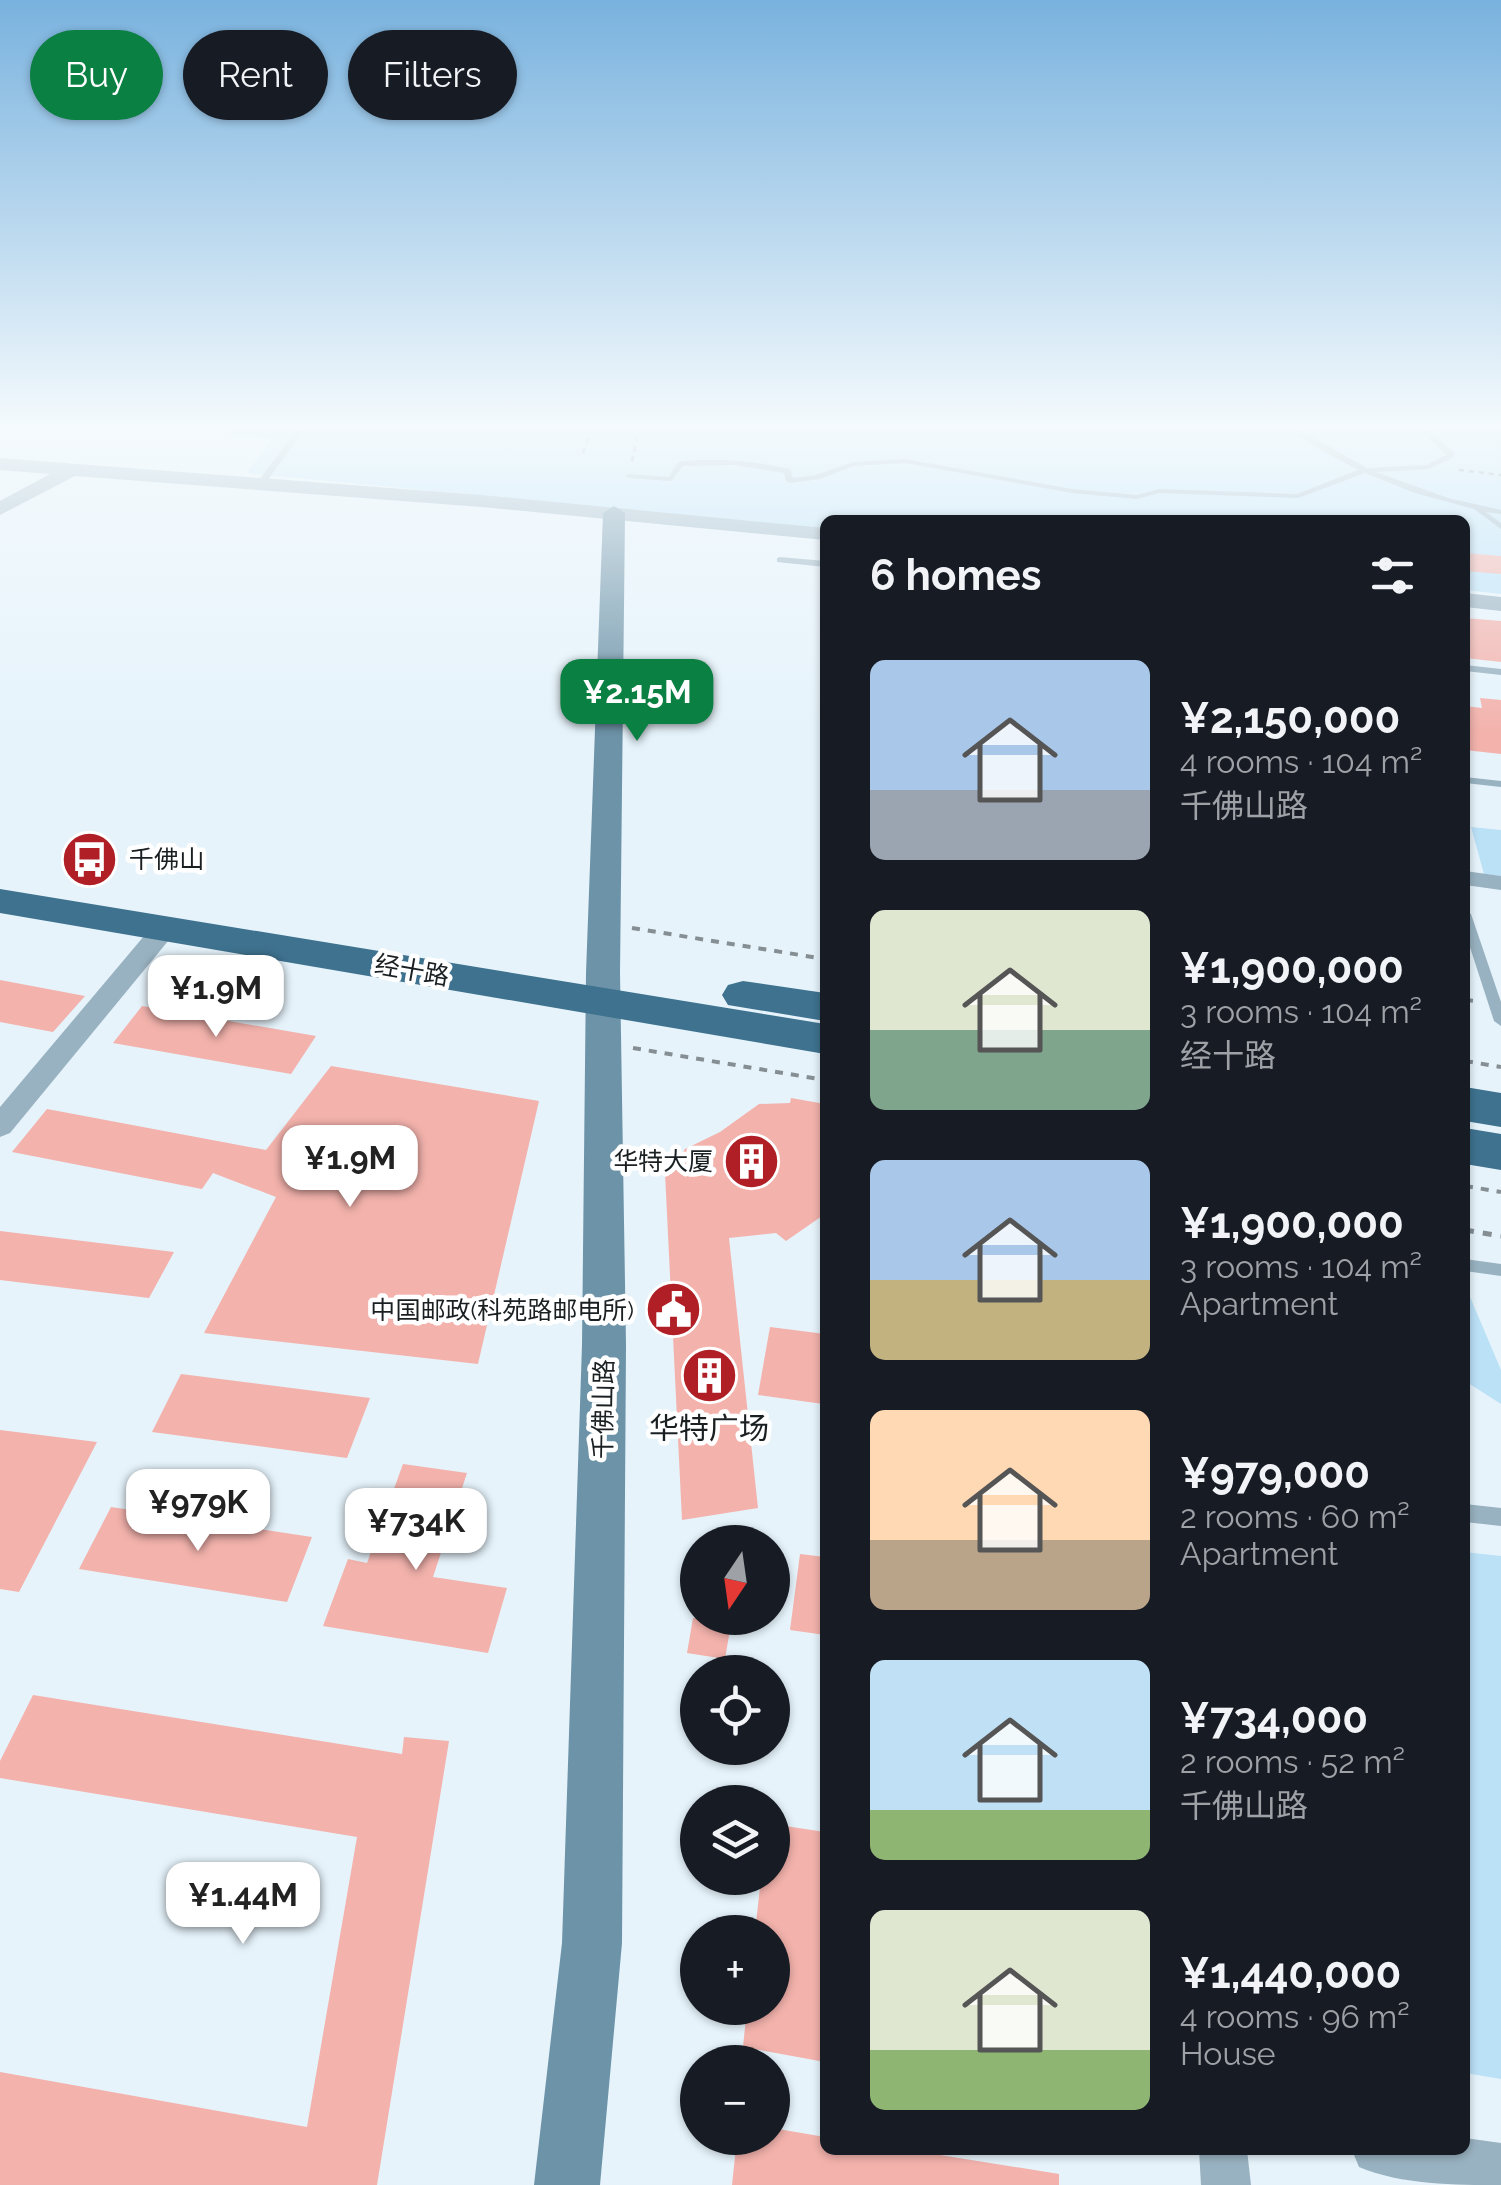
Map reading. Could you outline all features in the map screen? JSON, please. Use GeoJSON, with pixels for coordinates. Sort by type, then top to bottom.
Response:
{"type":"FeatureCollection","features":[{"type":"Feature","properties":{"kind":"highway","name":"经十路"},"geometry":{"type":"LineString","coordinates":[[0,870],[603,1006],[820,1007]]}},
{"type":"Feature","properties":{"kind":"highway","name":"经十路"},"geometry":{"type":"LineString","coordinates":[[0,901],[603,1006],[820,1038]]}},
{"type":"Feature","properties":{"kind":"highway"},"geometry":{"type":"LineString","coordinates":[[1470,1105],[1501,1110]]}},
{"type":"Feature","properties":{"kind":"highway"},"geometry":{"type":"LineString","coordinates":[[1470,1147],[1501,1152]]}},
{"type":"Feature","properties":{"kind":"main road","name":"千佛山路"},"geometry":{"type":"LineString","coordinates":[[566,2185],[592,1943],[604,1345],[604,923],[614,530]]}},
{"type":"Feature","properties":{"kind":"street"},"geometry":{"type":"LineString","coordinates":[[786,530],[820,533]]}},
{"type":"Feature","properties":{"kind":"street"},"geometry":{"type":"LineString","coordinates":[[1470,601],[1501,604]]}},
{"type":"Feature","properties":{"kind":"street"},"geometry":{"type":"LineString","coordinates":[[1470,879],[1501,883]]}},
{"type":"Feature","properties":{"kind":"street"},"geometry":{"type":"LineString","coordinates":[[0,1126],[164,929]]}},
{"type":"Feature","properties":{"kind":"street"},"geometry":{"type":"LineString","coordinates":[[1223,2155],[1226,2185]]}},
{"type":"Feature","properties":{"kind":"street"},"geometry":{"type":"LineString","coordinates":[[1413,2155],[1501,2167]]}},
{"type":"Feature","properties":{"kind":"lane"},"geometry":{"type":"LineString","coordinates":[[780,560],[820,564]]}},
{"type":"Feature","properties":{"kind":"lane"},"geometry":{"type":"LineString","coordinates":[[1470,669],[1501,672]]}},
{"type":"Feature","properties":{"kind":"lane"},"geometry":{"type":"LineString","coordinates":[[1470,781],[1501,784]]}},
{"type":"Feature","properties":{"kind":"lane"},"geometry":{"type":"LineString","coordinates":[[1470,929],[1501,1022]]}},
{"type":"Feature","properties":{"kind":"lane"},"geometry":{"type":"LineString","coordinates":[[1470,1266],[1501,1270]]}},
{"type":"Feature","properties":{"kind":"lane"},"geometry":{"type":"LineString","coordinates":[[1470,1514],[1501,1517]]}},
{"type":"Feature","properties":{"kind":"path"},"geometry":{"type":"LineString","coordinates":[[604,923],[820,958]]}},
{"type":"Feature","properties":{"kind":"path"},"geometry":{"type":"LineString","coordinates":[[603,1006],[820,1078]]}},
{"type":"Feature","properties":{"kind":"path"},"geometry":{"type":"LineString","coordinates":[[1470,1062],[1501,1067]]}},
{"type":"Feature","properties":{"kind":"path"},"geometry":{"type":"LineString","coordinates":[[1470,1187],[1501,1192]]}},
{"type":"Feature","properties":{"kind":"path"},"geometry":{"type":"LineString","coordinates":[[1470,1231],[1501,1236]]}},
{"type":"Feature","properties":{"kind":"shaded area"},"geometry":{"type":"Polygon","coordinates":[[[1470,530],[1501,530],[1501,594],[1470,591],[1470,530]]]}},
{"type":"Feature","properties":{"kind":"shaded area"},"geometry":{"type":"Polygon","coordinates":[[[1471,827],[1501,830],[1501,876],[1484,874],[1471,827]]]}},
{"type":"Feature","properties":{"kind":"shaded area"},"geometry":{"type":"Polygon","coordinates":[[[1470,1297],[1501,1370],[1501,1404],[1470,1384],[1470,1297]]]}},
{"type":"Feature","properties":{"kind":"shaded area"},"geometry":{"type":"Polygon","coordinates":[[[1470,1553],[1501,1556],[1501,2079],[1470,2074],[1470,1553]]]}},
{"type":"Feature","properties":{"kind":"building"},"geometry":{"type":"Polygon","coordinates":[[[1470,553],[1501,556],[1501,574],[1470,571],[1470,553]]]}},
{"type":"Feature","properties":{"kind":"building"},"geometry":{"type":"Polygon","coordinates":[[[1470,618],[1501,621],[1501,662],[1470,659],[1470,618]]]}},
{"type":"Feature","properties":{"kind":"building"},"geometry":{"type":"Polygon","coordinates":[[[1480,698],[1501,700],[1501,754],[1470,751],[1470,707],[1482,708],[1480,698]]]}},
{"type":"Feature","properties":{"kind":"building"},"geometry":{"type":"Polygon","coordinates":[[[0,980],[85,996],[53,1032],[0,1022],[0,980]]]}},
{"type":"Feature","properties":{"kind":"building"},"geometry":{"type":"Polygon","coordinates":[[[142,1006],[316,1036],[291,1074],[113,1043],[142,1006]]]}},
{"type":"Feature","properties":{"kind":"building"},"geometry":{"type":"Polygon","coordinates":[[[331,1066],[539,1101],[478,1364],[204,1333],[276,1197],[213,1173],[202,1189],[12,1152],[47,1109],[266,1150],[331,1066]]]}},
{"type":"Feature","properties":{"kind":"building"},"geometry":{"type":"Polygon","coordinates":[[[791,1098],[820,1103],[820,1217],[786,1241],[776,1233],[729,1238],[758,1508],[682,1520],[665,1173],[671,1173],[685,1149],[720,1132],[759,1104],[790,1103],[791,1098]]]}},
{"type":"Feature","properties":{"kind":"building"},"geometry":{"type":"Polygon","coordinates":[[[0,1231],[174,1252],[149,1298],[0,1280],[0,1231]]]}},
{"type":"Feature","properties":{"kind":"building"},"geometry":{"type":"Polygon","coordinates":[[[770,1327],[820,1333],[820,1404],[758,1395],[770,1327]]]}},
{"type":"Feature","properties":{"kind":"building"},"geometry":{"type":"Polygon","coordinates":[[[181,1374],[370,1398],[347,1458],[152,1432],[181,1374]]]}},
{"type":"Feature","properties":{"kind":"building"},"geometry":{"type":"Polygon","coordinates":[[[0,1430],[97,1442],[19,1592],[0,1589],[0,1430]]]}},
{"type":"Feature","properties":{"kind":"building"},"geometry":{"type":"Polygon","coordinates":[[[403,1464],[467,1473],[433,1577],[507,1588],[488,1653],[323,1626],[348,1559],[367,1563],[403,1464]]]}},
{"type":"Feature","properties":{"kind":"building"},"geometry":{"type":"Polygon","coordinates":[[[111,1507],[312,1537],[287,1602],[79,1569],[111,1507]]]}},
{"type":"Feature","properties":{"kind":"building"},"geometry":{"type":"Polygon","coordinates":[[[800,1554],[820,1556],[820,1634],[790,1630],[800,1554]]]}},
{"type":"Feature","properties":{"kind":"building"},"geometry":{"type":"Polygon","coordinates":[[[690,1635],[729,1635],[726,1655],[687,1653],[690,1635]]]}},
{"type":"Feature","properties":{"kind":"building"},"geometry":{"type":"Polygon","coordinates":[[[33,1695],[402,1754],[404,1737],[449,1741],[377,2185],[0,2185],[0,2072],[307,2127],[357,1837],[0,1778],[0,1761],[33,1695]]]}},
{"type":"Feature","properties":{"kind":"building"},"geometry":{"type":"Polygon","coordinates":[[[790,1827],[820,1831],[820,2061],[790,2056],[790,2045],[743,2045],[745,2025],[790,2025],[790,1915],[757,1915],[759,1895],[790,1895],[790,1827]]]}},
{"type":"Feature","properties":{"kind":"building"},"geometry":{"type":"Polygon","coordinates":[[[790,2131],[820,2136],[820,2155],[940,2155],[1059,2174],[1059,2185],[732,2185],[735,2155],[790,2155],[790,2131]]]}},
{"type":"Feature","properties":{"kind":"place","name":"千佛山"},"geometry":{"type":"Point","coordinates":[90,859]}},
{"type":"Feature","properties":{"kind":"place","name":"华特大厦"},"geometry":{"type":"Point","coordinates":[752,1161]}},
{"type":"Feature","properties":{"kind":"place","name":"中国邮政(科苑路邮电所)"},"geometry":{"type":"Point","coordinates":[673,1310]}},
{"type":"Feature","properties":{"kind":"place","name":"华特广场"},"geometry":{"type":"Point","coordinates":[709,1375]}}]}
